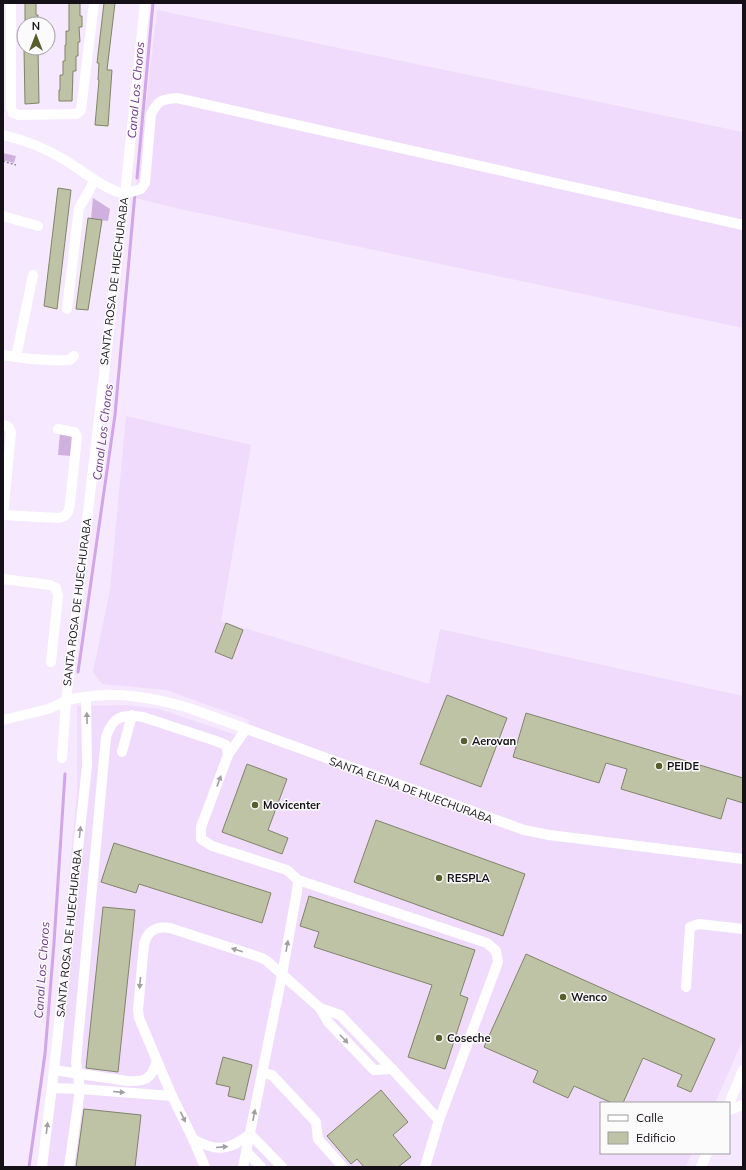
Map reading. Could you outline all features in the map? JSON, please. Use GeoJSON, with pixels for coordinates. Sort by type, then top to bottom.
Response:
{"type":"FeatureCollection","features":[{"type":"Feature","properties":{"kind":"street"},"geometry":{"type":"LineString","coordinates":[[11,3],[11,108],[13,112],[19,115],[77,114],[81,110],[94,3]]}},
{"type":"Feature","properties":{"kind":"street","name":"SANTA ROSA DE HUECHURABA"},"geometry":{"type":"LineString","coordinates":[[62,758],[66,701],[125,194],[145,3]]}},
{"type":"Feature","properties":{"kind":"street"},"geometry":{"type":"LineString","coordinates":[[3,135],[25,141],[50,151],[110,190],[125,194],[141,189],[145,183],[151,114],[161,101],[177,98],[743,225]]}},
{"type":"Feature","properties":{"kind":"street"},"geometry":{"type":"LineString","coordinates":[[67,309],[79,208],[94,180]]}},
{"type":"Feature","properties":{"kind":"street"},"geometry":{"type":"LineString","coordinates":[[3,216],[38,226]]}},
{"type":"Feature","properties":{"kind":"street"},"geometry":{"type":"LineString","coordinates":[[16,357],[33,275]]}},
{"type":"Feature","properties":{"kind":"street"},"geometry":{"type":"LineString","coordinates":[[3,355],[39,360],[68,360],[72,359],[74,356]]}},
{"type":"Feature","properties":{"kind":"street"},"geometry":{"type":"LineString","coordinates":[[3,425],[10,428],[11,433],[3,515],[58,518],[67,514],[70,504],[77,436],[74,432],[58,429]]}},
{"type":"Feature","properties":{"kind":"street"},"geometry":{"type":"LineString","coordinates":[[3,579],[52,585],[58,591],[51,662]]}},
{"type":"Feature","properties":{"kind":"street","name":"SANTA ELENA DE HUECHURABA"},"geometry":{"type":"LineString","coordinates":[[86,697],[110,694],[135,696],[161,700],[189,708],[524,830],[549,835],[743,859]]}},
{"type":"Feature","properties":{"kind":"street","name":"SANTA ROSA DE HUECHURABA"},"geometry":{"type":"LineString","coordinates":[[42,1167],[87,766],[86,697],[66,701]]}},
{"type":"Feature","properties":{"kind":"street"},"geometry":{"type":"LineString","coordinates":[[3,720],[48,708],[66,701]]}},
{"type":"Feature","properties":{"kind":"street"},"geometry":{"type":"LineString","coordinates":[[69,1167],[80,1089],[76,1062],[106,737],[110,726],[115,720],[121,717],[132,715],[143,716],[216,741],[227,750]]}},
{"type":"Feature","properties":{"kind":"street"},"geometry":{"type":"LineString","coordinates":[[122,752],[132,715]]}},
{"type":"Feature","properties":{"kind":"street"},"geometry":{"type":"LineString","coordinates":[[246,729],[227,750],[210,807],[201,827],[201,838],[212,846],[287,870],[298,880],[487,943],[496,951],[498,962],[439,1120],[424,1167]]}},
{"type":"Feature","properties":{"kind":"street"},"geometry":{"type":"LineString","coordinates":[[243,1167],[282,975],[298,891],[298,880]]}},
{"type":"Feature","properties":{"kind":"street"},"geometry":{"type":"LineString","coordinates":[[686,987],[690,927],[699,924],[743,929]]}},
{"type":"Feature","properties":{"kind":"street"},"geometry":{"type":"LineString","coordinates":[[205,1167],[172,1096],[139,1018],[138,1010],[144,944],[146,937],[156,928],[170,928],[267,960],[320,1008],[340,1015],[439,1120]]}},
{"type":"Feature","properties":{"kind":"street"},"geometry":{"type":"LineString","coordinates":[[54,1070],[137,1082],[147,1078],[154,1072],[157,1061]]}},
{"type":"Feature","properties":{"kind":"street"},"geometry":{"type":"LineString","coordinates":[[730,1102],[743,1070]]}},
{"type":"Feature","properties":{"kind":"street"},"geometry":{"type":"LineString","coordinates":[[262,1073],[272,1075],[316,1122],[318,1139],[343,1167]]}},
{"type":"Feature","properties":{"kind":"street"},"geometry":{"type":"LineString","coordinates":[[52,1088],[172,1096]]}},
{"type":"Feature","properties":{"kind":"street"},"geometry":{"type":"LineString","coordinates":[[730,1109],[736,1106],[743,1105]]}},
{"type":"Feature","properties":{"kind":"street"},"geometry":{"type":"LineString","coordinates":[[193,1139],[216,1148],[225,1148],[234,1145],[250,1134]]}},
{"type":"Feature","properties":{"kind":"street"},"geometry":{"type":"LineString","coordinates":[[250,1134],[282,1167]]}},
{"type":"Feature","properties":{"kind":"street"},"geometry":{"type":"LineString","coordinates":[[246,1151],[262,1167]]}},
{"type":"Feature","properties":{"kind":"street"},"geometry":{"type":"LineString","coordinates":[[701,1167],[707,1154]]}},
{"type":"Feature","properties":{"kind":"path"},"geometry":{"type":"LineString","coordinates":[[3,161],[16,165]]}},
{"type":"Feature","properties":{"kind":"shaded area"},"geometry":{"type":"Polygon","coordinates":[[[157,10],[743,132],[743,328],[180,209],[135,198],[157,10]]]}},
{"type":"Feature","properties":{"kind":"shaded area"},"geometry":{"type":"Polygon","coordinates":[[[3,153],[16,156],[14,163],[3,160],[3,153]]]}},
{"type":"Feature","properties":{"kind":"shaded area"},"geometry":{"type":"Polygon","coordinates":[[[93,198],[110,209],[108,221],[91,219],[93,198]]]}},
{"type":"Feature","properties":{"kind":"shaded area"},"geometry":{"type":"Polygon","coordinates":[[[126,416],[251,445],[221,621],[429,684],[440,629],[743,696],[743,1040],[715,1102],[600,1102],[600,1154],[692,1154],[686,1167],[42,1167],[77,793],[77,706],[126,705],[159,709],[242,737],[249,720],[166,690],[102,684],[93,672],[110,590],[126,416]]]}},
{"type":"Feature","properties":{"kind":"shaded area"},"geometry":{"type":"Polygon","coordinates":[[[60,433],[74,434],[72,456],[58,455],[60,433]]]}},
{"type":"Feature","properties":{"kind":"building"},"geometry":{"type":"Polygon","coordinates":[[[25,3],[36,3],[36,15],[38,16],[25,16],[25,3]]]}},
{"type":"Feature","properties":{"kind":"building"},"geometry":{"type":"Polygon","coordinates":[[[69,3],[80,3],[82,27],[79,27],[80,42],[78,42],[78,56],[76,56],[76,71],[73,71],[72,101],[59,101],[60,75],[63,75],[63,61],[65,61],[66,31],[69,31],[69,3]]]}},
{"type":"Feature","properties":{"kind":"building"},"geometry":{"type":"Polygon","coordinates":[[[104,3],[115,3],[107,70],[112,70],[108,126],[95,125],[99,80],[99,63],[97,63],[104,3]]]}},
{"type":"Feature","properties":{"kind":"building"},"geometry":{"type":"Polygon","coordinates":[[[24,56],[38,56],[39,103],[25,104],[24,56]]]}},
{"type":"Feature","properties":{"kind":"building"},"geometry":{"type":"Polygon","coordinates":[[[58,188],[71,190],[57,309],[44,306],[58,188]]]}},
{"type":"Feature","properties":{"kind":"building"},"geometry":{"type":"Polygon","coordinates":[[[88,218],[102,220],[88,310],[76,309],[88,218]]]}},
{"type":"Feature","properties":{"kind":"building"},"geometry":{"type":"Polygon","coordinates":[[[226,623],[243,630],[232,659],[215,652],[226,623]]]}},
{"type":"Feature","properties":{"kind":"building","name":"Aerovan"},"geometry":{"type":"Polygon","coordinates":[[[447,695],[507,718],[481,787],[420,764],[447,695]]]}},
{"type":"Feature","properties":{"kind":"building","name":"PEIDE"},"geometry":{"type":"Polygon","coordinates":[[[526,713],[743,778],[743,803],[727,798],[721,819],[621,789],[627,769],[606,763],[599,783],[513,757],[526,713]]]}},
{"type":"Feature","properties":{"kind":"building","name":"Movicenter"},"geometry":{"type":"Polygon","coordinates":[[[247,764],[287,779],[268,830],[288,838],[282,854],[222,832],[247,764]]]}},
{"type":"Feature","properties":{"kind":"building","name":"RESPLA"},"geometry":{"type":"Polygon","coordinates":[[[376,820],[525,874],[503,936],[354,882],[376,820]]]}},
{"type":"Feature","properties":{"kind":"building"},"geometry":{"type":"Polygon","coordinates":[[[114,843],[271,893],[262,923],[139,884],[136,893],[101,882],[114,843]]]}},
{"type":"Feature","properties":{"kind":"building"},"geometry":{"type":"Polygon","coordinates":[[[309,896],[475,950],[460,995],[468,998],[445,1069],[408,1057],[432,985],[314,947],[319,932],[300,926],[309,896]]]}},
{"type":"Feature","properties":{"kind":"building"},"geometry":{"type":"Polygon","coordinates":[[[103,907],[135,910],[118,1072],[86,1068],[103,907]]]}},
{"type":"Feature","properties":{"kind":"building","name":"Wenco"},"geometry":{"type":"Polygon","coordinates":[[[526,954],[715,1039],[691,1092],[677,1086],[682,1075],[643,1058],[623,1102],[610,1102],[574,1086],[568,1098],[533,1082],[538,1071],[484,1047],[526,954]]]}},
{"type":"Feature","properties":{"kind":"building"},"geometry":{"type":"Polygon","coordinates":[[[223,1057],[252,1065],[244,1100],[228,1096],[230,1087],[216,1084],[223,1057]]]}},
{"type":"Feature","properties":{"kind":"building"},"geometry":{"type":"Polygon","coordinates":[[[381,1090],[408,1122],[393,1135],[411,1157],[398,1167],[364,1167],[357,1159],[351,1164],[327,1136],[381,1090]]]}},
{"type":"Feature","properties":{"kind":"building"},"geometry":{"type":"Polygon","coordinates":[[[84,1109],[141,1115],[135,1167],[76,1167],[84,1109]]]}},
{"type":"Feature","properties":{"kind":"waterway","name":"Canal Los Choros"},"geometry":{"type":"LineString","coordinates":[[137,178],[153,3]]}},
{"type":"Feature","properties":{"kind":"waterway","name":"Canal Los Choros"},"geometry":{"type":"LineString","coordinates":[[78,672],[115,415],[135,193]]}},
{"type":"Feature","properties":{"kind":"waterway","name":"Canal Los Choros"},"geometry":{"type":"LineString","coordinates":[[29,1167],[45,1054],[65,774]]}},
{"type":"Feature","properties":{"kind":"place","name":"Aerovan"},"geometry":{"type":"Point","coordinates":[464,741]}},
{"type":"Feature","properties":{"kind":"place","name":"PEIDE"},"geometry":{"type":"Point","coordinates":[659,766]}},
{"type":"Feature","properties":{"kind":"place","name":"Movicenter"},"geometry":{"type":"Point","coordinates":[255,805]}},
{"type":"Feature","properties":{"kind":"place","name":"RESPLA"},"geometry":{"type":"Point","coordinates":[439,878]}},
{"type":"Feature","properties":{"kind":"place","name":"Wenco"},"geometry":{"type":"Point","coordinates":[563,997]}},
{"type":"Feature","properties":{"kind":"place","name":"Coseche"},"geometry":{"type":"Point","coordinates":[439,1038]}}]}
